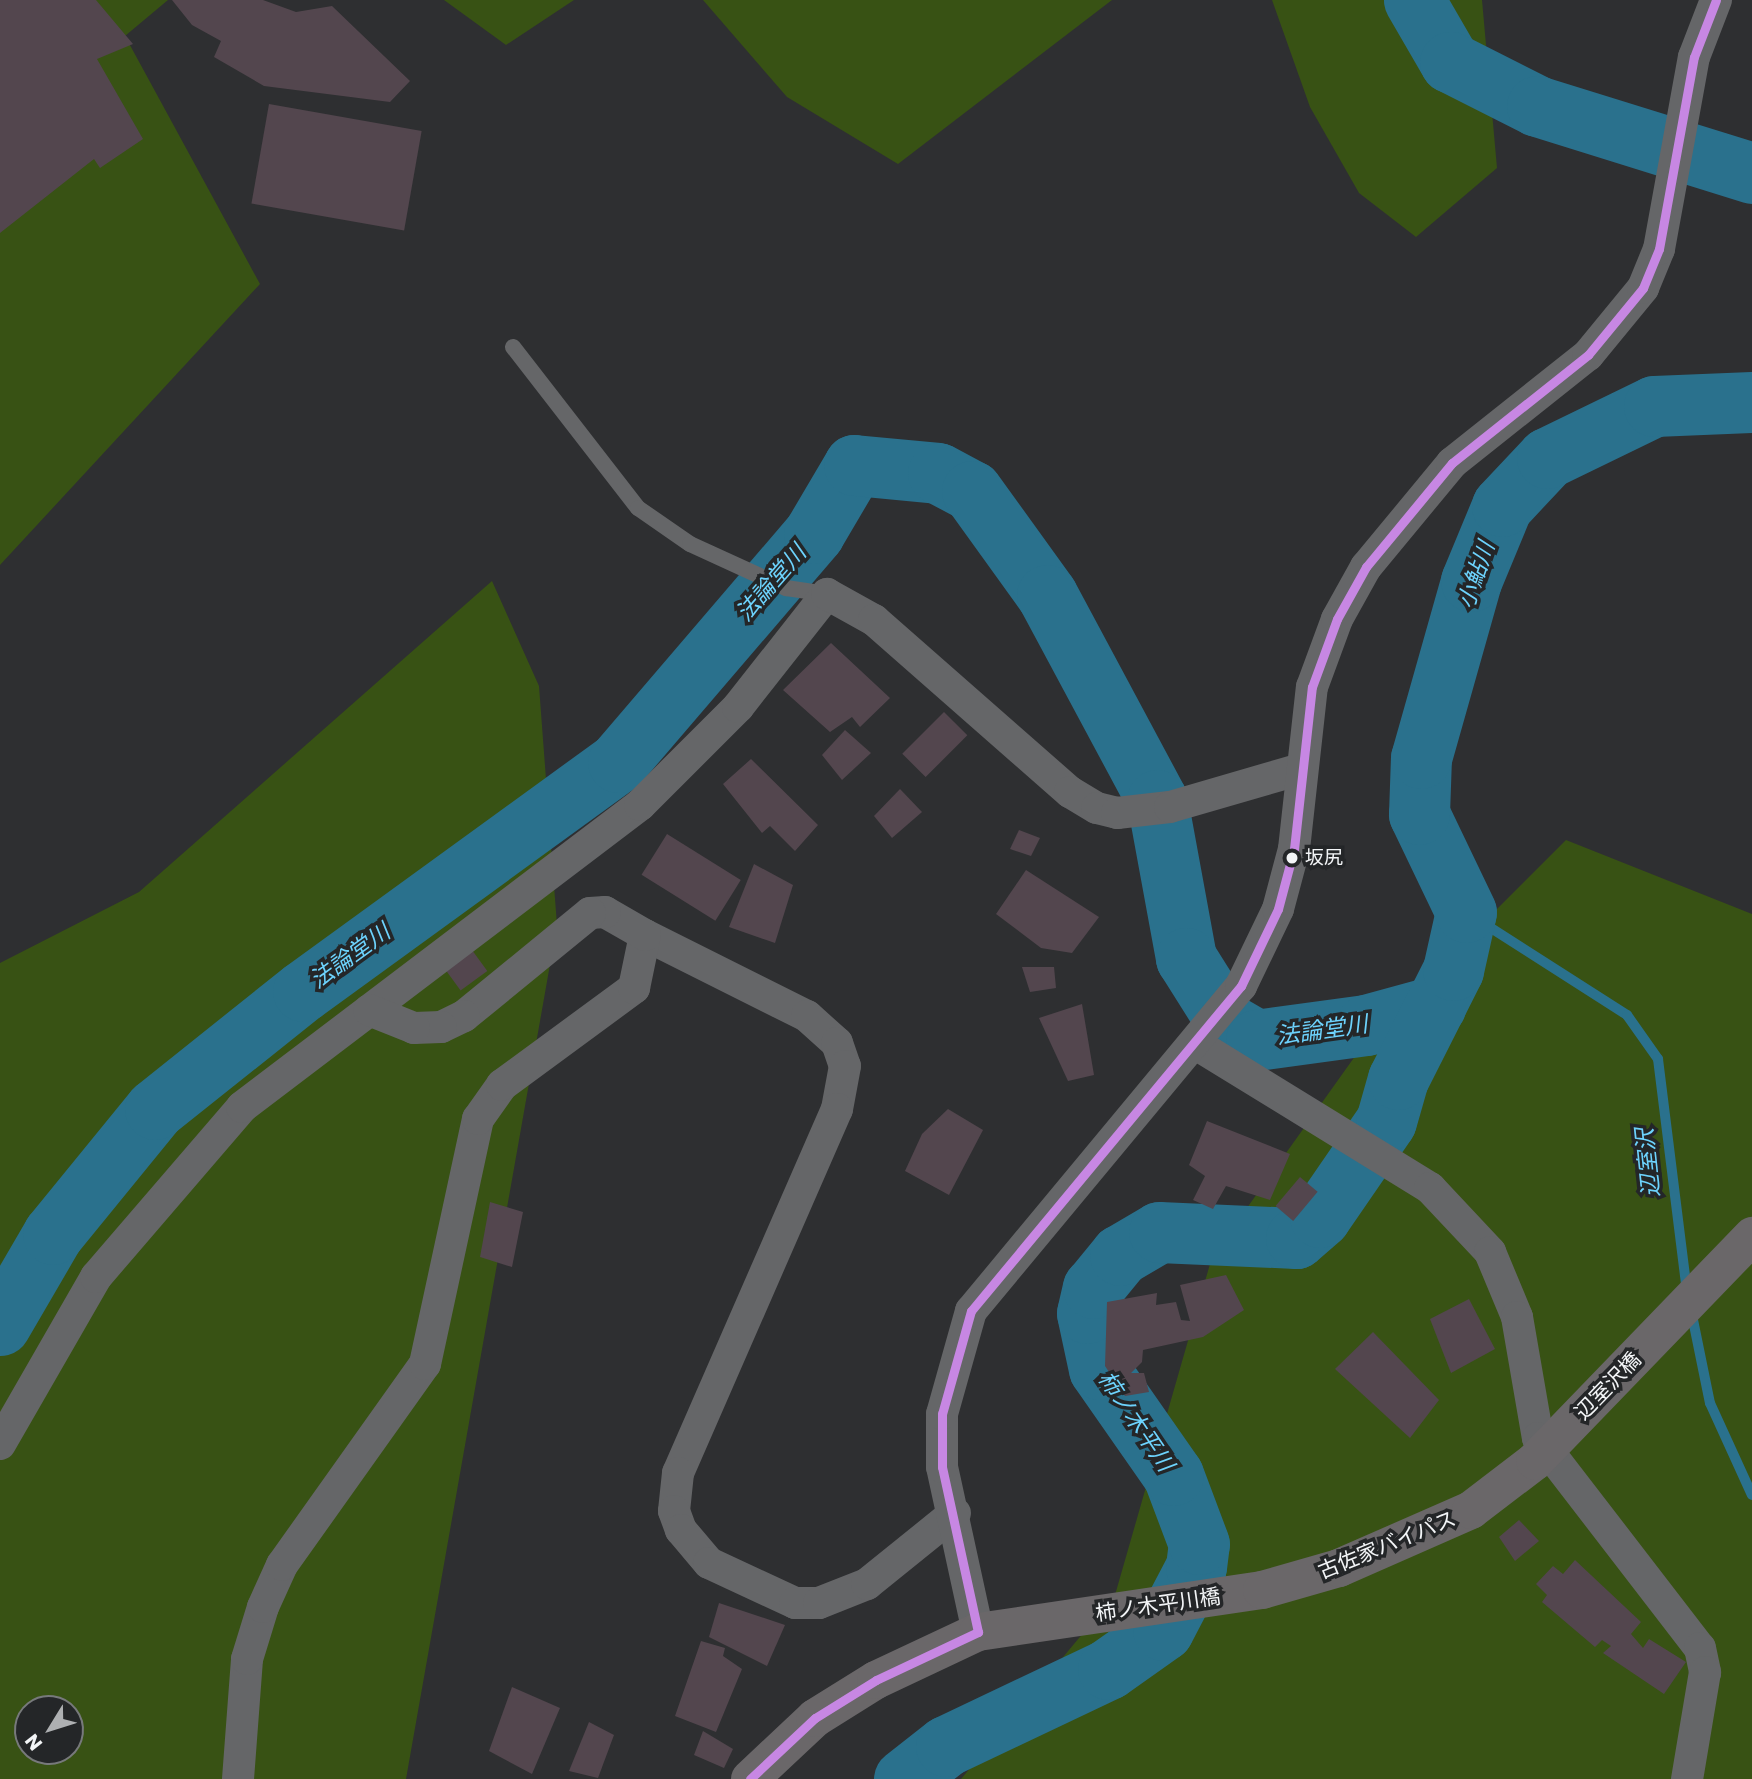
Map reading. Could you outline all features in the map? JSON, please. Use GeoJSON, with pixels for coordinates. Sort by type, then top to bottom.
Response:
{"type":"FeatureCollection","features":[{"type":"Feature","properties":{"kind":"main road","name":"辺室沢橋"},"geometry":{"type":"LineString","coordinates":[[1471,1510],[1535,1461],[1744,1244]]}},
{"type":"Feature","properties":{"kind":"main road","name":"古佐家バイパス"},"geometry":{"type":"LineString","coordinates":[[1262,1590],[1339,1568],[1471,1510]]}},
{"type":"Feature","properties":{"kind":"main road","name":"柿ノ木平川橋"},"geometry":{"type":"LineString","coordinates":[[978,1632],[1262,1590]]}},
{"type":"Feature","properties":{"kind":"main road"},"geometry":{"type":"LineString","coordinates":[[750,1779],[815,1718],[876,1680],[978,1632]]}},
{"type":"Feature","properties":{"kind":"street"},"geometry":{"type":"LineString","coordinates":[[978,1632],[942,1467],[942,1414],[971,1311],[1196,1044],[1241,986],[1278,909],[1294,849],[1312,687],[1337,619],[1366,567],[1452,463],[1588,355],[1623,318],[1660,249],[1676,173],[1694,57],[1716,0]]}},
{"type":"Feature","properties":{"kind":"street"},"geometry":{"type":"LineString","coordinates":[[0,1444],[104,1267],[242,1107],[569,861],[689,762],[827,594],[874,620],[1070,792],[1097,808],[1130,813],[1170,807],[1301,769]]}},
{"type":"Feature","properties":{"kind":"street"},"geometry":{"type":"LineString","coordinates":[[369,1010],[414,1028],[441,1027],[464,1016],[590,914],[605,912],[645,935],[807,1016],[837,1042],[845,1066],[836,1109],[678,1473],[674,1511],[681,1530],[709,1563],[795,1603],[818,1603],[867,1584],[954,1513]]}},
{"type":"Feature","properties":{"kind":"street"},"geometry":{"type":"LineString","coordinates":[[238,1779],[247,1659],[263,1607],[282,1565],[425,1364],[478,1119],[502,1085],[634,988],[645,935]]}},
{"type":"Feature","properties":{"kind":"street"},"geometry":{"type":"LineString","coordinates":[[1196,1044],[1430,1188],[1490,1252],[1517,1317],[1538,1438],[1700,1648],[1705,1672],[1688,1779]]}},
{"type":"Feature","properties":{"kind":"lane"},"geometry":{"type":"LineString","coordinates":[[513,347],[638,508],[690,544],[786,588],[827,594]]}},
{"type":"Feature","properties":{"kind":"green space"},"geometry":{"type":"Polygon","coordinates":[[[0,0],[168,0],[125,36],[260,284],[0,565],[0,0]]]}},
{"type":"Feature","properties":{"kind":"green space"},"geometry":{"type":"Polygon","coordinates":[[[444,0],[574,0],[506,45],[444,0]]]}},
{"type":"Feature","properties":{"kind":"green space"},"geometry":{"type":"Polygon","coordinates":[[[703,0],[1112,0],[898,164],[787,97],[703,0]]]}},
{"type":"Feature","properties":{"kind":"green space"},"geometry":{"type":"Polygon","coordinates":[[[1272,0],[1482,0],[1497,168],[1416,237],[1359,193],[1310,107],[1272,0]]]}},
{"type":"Feature","properties":{"kind":"green space"},"geometry":{"type":"Polygon","coordinates":[[[492,581],[539,686],[557,925],[406,1779],[0,1779],[0,963],[139,892],[492,581]]]}},
{"type":"Feature","properties":{"kind":"green space"},"geometry":{"type":"Polygon","coordinates":[[[1566,840],[1752,914],[1752,1779],[961,1779],[1115,1595],[1212,1257],[1368,1038],[1566,840]]]}},
{"type":"Feature","properties":{"kind":"building"},"geometry":{"type":"Polygon","coordinates":[[[0,0],[96,0],[133,44],[97,59],[143,139],[100,168],[94,159],[0,233],[0,0]]]}},
{"type":"Feature","properties":{"kind":"building"},"geometry":{"type":"Polygon","coordinates":[[[172,0],[263,0],[296,12],[332,6],[410,81],[390,102],[264,86],[214,57],[221,41],[192,25],[172,0]]]}},
{"type":"Feature","properties":{"kind":"building"},"geometry":{"type":"Polygon","coordinates":[[[269,104],[422,131],[404,230],[251,203],[269,104]]]}},
{"type":"Feature","properties":{"kind":"building"},"geometry":{"type":"Polygon","coordinates":[[[831,643],[890,698],[860,727],[852,717],[830,732],[783,690],[831,643]]]}},
{"type":"Feature","properties":{"kind":"building"},"geometry":{"type":"Polygon","coordinates":[[[944,712],[967,735],[926,777],[902,754],[944,712]]]}},
{"type":"Feature","properties":{"kind":"building"},"geometry":{"type":"Polygon","coordinates":[[[845,730],[871,753],[842,780],[822,755],[845,730]]]}},
{"type":"Feature","properties":{"kind":"building"},"geometry":{"type":"Polygon","coordinates":[[[751,759],[818,825],[795,851],[770,826],[762,833],[723,784],[751,759]]]}},
{"type":"Feature","properties":{"kind":"building"},"geometry":{"type":"Polygon","coordinates":[[[900,789],[922,812],[892,838],[874,816],[900,789]]]}},
{"type":"Feature","properties":{"kind":"building"},"geometry":{"type":"Polygon","coordinates":[[[1019,830],[1040,838],[1031,856],[1010,849],[1019,830]]]}},
{"type":"Feature","properties":{"kind":"building"},"geometry":{"type":"Polygon","coordinates":[[[667,834],[741,880],[715,921],[642,875],[667,834]]]}},
{"type":"Feature","properties":{"kind":"building"},"geometry":{"type":"Polygon","coordinates":[[[754,864],[793,885],[775,943],[729,927],[754,864]]]}},
{"type":"Feature","properties":{"kind":"building"},"geometry":{"type":"Polygon","coordinates":[[[1026,870],[1099,917],[1072,953],[1041,948],[996,914],[1026,870]]]}},
{"type":"Feature","properties":{"kind":"building"},"geometry":{"type":"Polygon","coordinates":[[[472,950],[487,971],[461,990],[445,969],[472,950]]]}},
{"type":"Feature","properties":{"kind":"building"},"geometry":{"type":"Polygon","coordinates":[[[1022,967],[1054,967],[1056,988],[1030,992],[1022,967]]]}},
{"type":"Feature","properties":{"kind":"building"},"geometry":{"type":"Polygon","coordinates":[[[1082,1004],[1094,1075],[1068,1081],[1039,1018],[1082,1004]]]}},
{"type":"Feature","properties":{"kind":"building"},"geometry":{"type":"Polygon","coordinates":[[[948,1109],[983,1130],[949,1195],[905,1171],[922,1134],[948,1109]]]}},
{"type":"Feature","properties":{"kind":"building"},"geometry":{"type":"Polygon","coordinates":[[[1207,1121],[1290,1154],[1270,1200],[1226,1186],[1213,1209],[1193,1200],[1205,1176],[1189,1165],[1207,1121]]]}},
{"type":"Feature","properties":{"kind":"building"},"geometry":{"type":"Polygon","coordinates":[[[1300,1177],[1318,1192],[1293,1221],[1276,1206],[1300,1177]]]}},
{"type":"Feature","properties":{"kind":"building"},"geometry":{"type":"Polygon","coordinates":[[[490,1202],[523,1212],[512,1267],[480,1257],[490,1202]]]}},
{"type":"Feature","properties":{"kind":"building"},"geometry":{"type":"Polygon","coordinates":[[[1226,1275],[1244,1310],[1203,1337],[1143,1350],[1142,1362],[1131,1373],[1144,1373],[1149,1392],[1125,1396],[1105,1366],[1107,1302],[1157,1293],[1156,1305],[1176,1302],[1181,1320],[1190,1321],[1180,1285],[1226,1275]]]}},
{"type":"Feature","properties":{"kind":"building"},"geometry":{"type":"Polygon","coordinates":[[[1469,1299],[1495,1349],[1451,1373],[1430,1319],[1469,1299]]]}},
{"type":"Feature","properties":{"kind":"building"},"geometry":{"type":"Polygon","coordinates":[[[1373,1332],[1439,1400],[1410,1438],[1335,1369],[1373,1332]]]}},
{"type":"Feature","properties":{"kind":"building"},"geometry":{"type":"Polygon","coordinates":[[[1519,1520],[1539,1541],[1515,1561],[1499,1537],[1519,1520]]]}},
{"type":"Feature","properties":{"kind":"building"},"geometry":{"type":"Polygon","coordinates":[[[1575,1560],[1641,1622],[1631,1634],[1643,1648],[1649,1639],[1686,1662],[1664,1694],[1603,1653],[1611,1646],[1602,1640],[1595,1647],[1542,1602],[1547,1595],[1536,1584],[1553,1566],[1563,1574],[1575,1560]]]}},
{"type":"Feature","properties":{"kind":"building"},"geometry":{"type":"Polygon","coordinates":[[[719,1603],[785,1625],[767,1666],[709,1637],[719,1603]]]}},
{"type":"Feature","properties":{"kind":"building"},"geometry":{"type":"Polygon","coordinates":[[[701,1641],[725,1648],[723,1656],[742,1669],[716,1732],[675,1716],[701,1641]]]}},
{"type":"Feature","properties":{"kind":"building"},"geometry":{"type":"Polygon","coordinates":[[[512,1687],[560,1708],[532,1774],[489,1751],[512,1687]]]}},
{"type":"Feature","properties":{"kind":"building"},"geometry":{"type":"Polygon","coordinates":[[[589,1722],[614,1735],[598,1778],[569,1771],[589,1722]]]}},
{"type":"Feature","properties":{"kind":"building"},"geometry":{"type":"Polygon","coordinates":[[[703,1731],[733,1749],[724,1768],[694,1755],[703,1731]]]}},
{"type":"Feature","properties":{"kind":"waterway","name":"小鮎川"},"geometry":{"type":"LineString","coordinates":[[1414,0],[1450,62],[1537,106],[1752,173]]}},
{"type":"Feature","properties":{"kind":"waterway","name":"柿ノ木平川"},"geometry":{"type":"LineString","coordinates":[[904,1779],[946,1746],[1108,1669],[1163,1630],[1196,1567],[1199,1544],[1173,1475],[1099,1369],[1087,1313],[1093,1288],[1120,1255],[1159,1232],[1296,1238],[1320,1217],[1386,1121],[1398,1079],[1453,970],[1466,912],[1419,814],[1421,758],[1471,581],[1502,506],[1547,458],[1654,406],[1752,402]]}},
{"type":"Feature","properties":{"kind":"waterway","name":"法論堂川"},"geometry":{"type":"LineString","coordinates":[[0,1325],[53,1234],[155,1109],[303,991],[618,762],[814,533],[854,465],[938,473],[972,491],[1047,595],[1157,800],[1186,958],[1227,1023],[1256,1040],[1366,1025],[1435,1006]]}},
{"type":"Feature","properties":{"kind":"waterway","name":"辺室沢"},"geometry":{"type":"LineString","coordinates":[[1466,912],[1627,1015],[1658,1059],[1687,1291]]}},
{"type":"Feature","properties":{"kind":"waterway","name":"辺室沢"},"geometry":{"type":"LineString","coordinates":[[1691,1310],[1710,1403],[1752,1495]]}},
{"type":"Feature","properties":{"kind":"transit line"},"geometry":{"type":"LineString","coordinates":[[978,1632],[942,1467],[942,1414],[971,1311],[1241,986],[1278,909],[1294,849],[1312,687],[1337,619],[1366,567],[1452,463],[1588,355],[1643,288],[1659,249],[1694,57],[1716,0]]}},
{"type":"Feature","properties":{"kind":"transit line"},"geometry":{"type":"LineString","coordinates":[[750,1779],[815,1718],[876,1680],[978,1632]]}},
{"type":"Feature","properties":{"kind":"place","name":"坂尻"},"geometry":{"type":"Point","coordinates":[1292,858]}}]}
